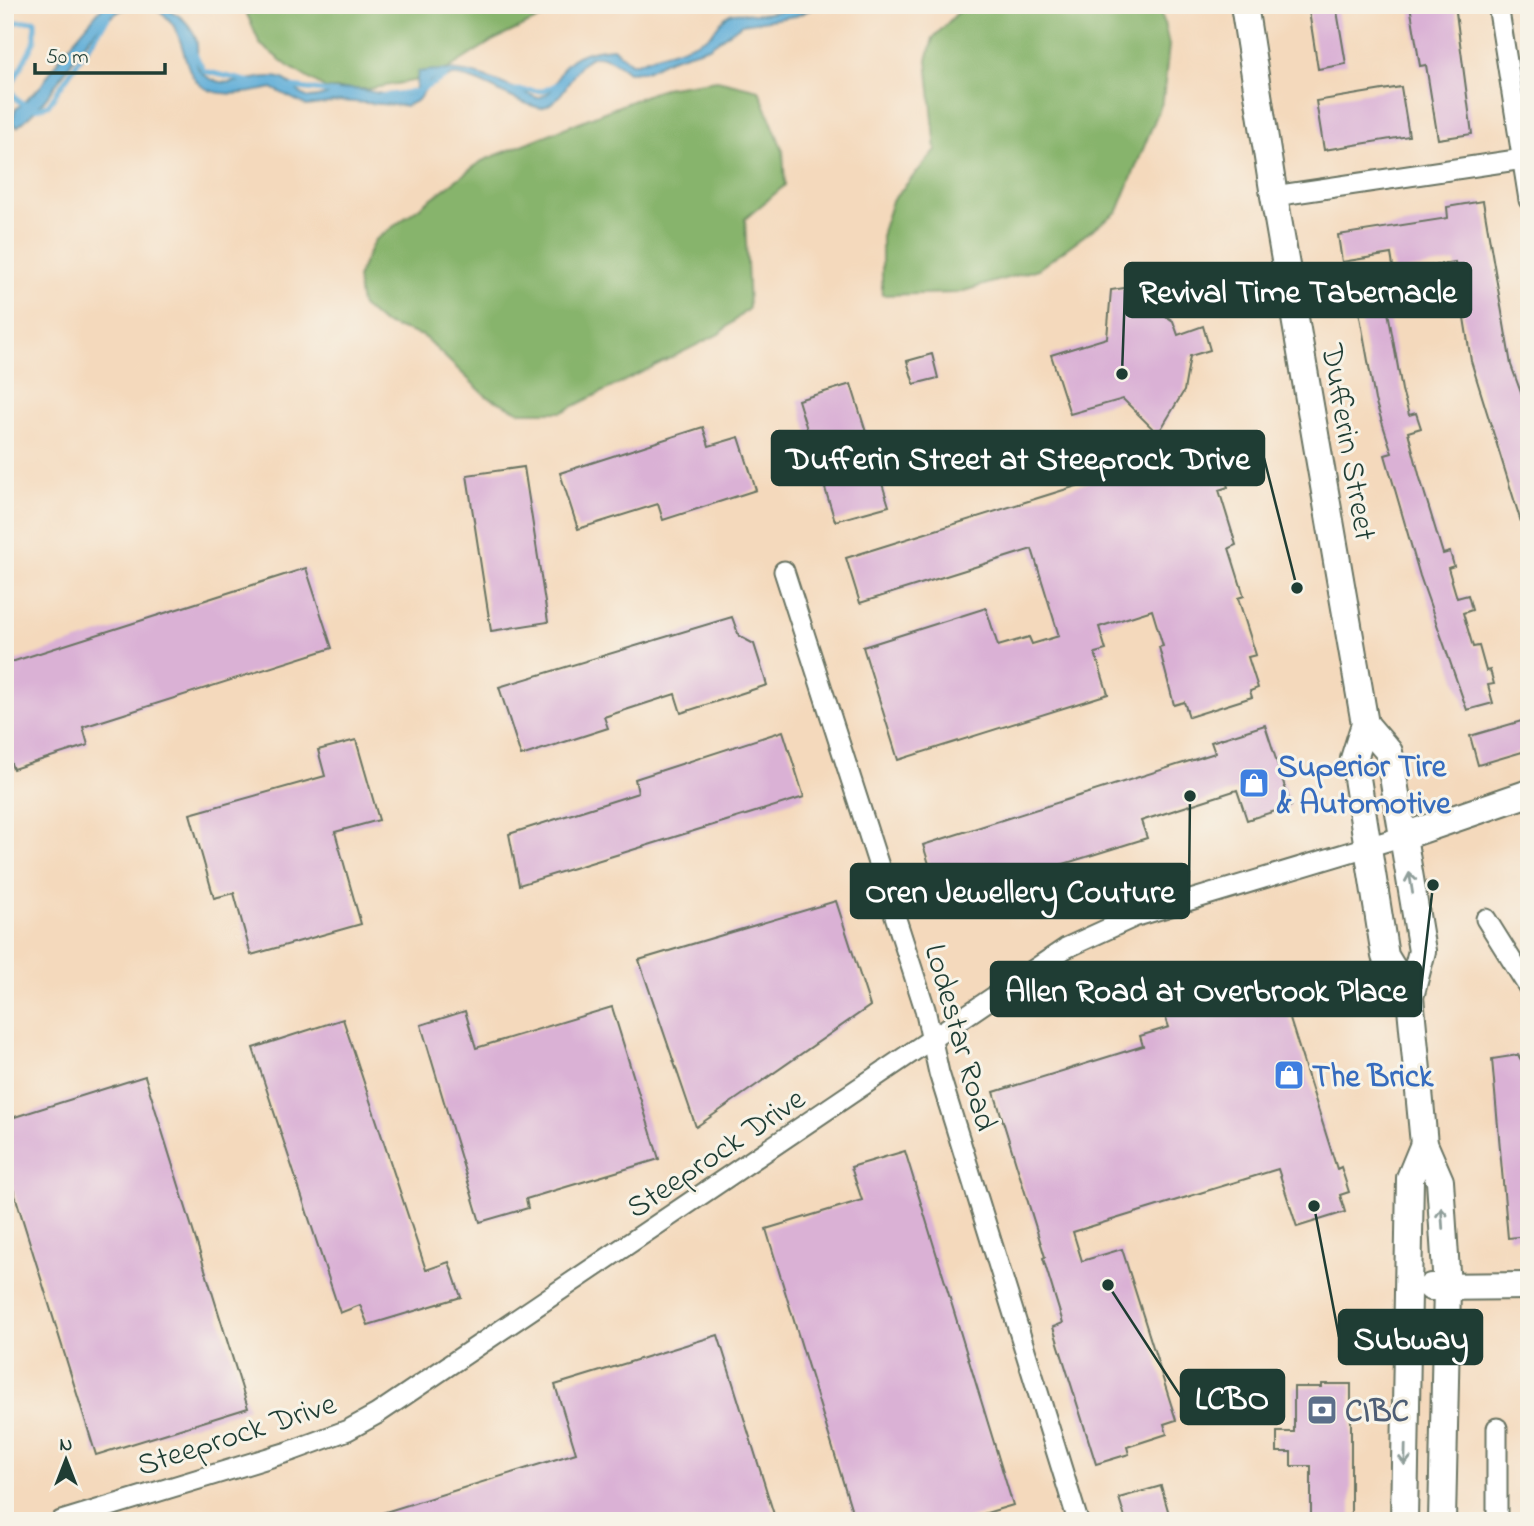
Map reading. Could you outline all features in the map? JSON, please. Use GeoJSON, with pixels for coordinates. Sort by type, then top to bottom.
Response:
{"type":"FeatureCollection","features":[{"type":"Feature","properties":{"kind":"main road","name":"Dufferin Street"},"geometry":{"type":"LineString","coordinates":[[1244,5],[1273,196],[1365,724],[1354,759],[1385,956],[1410,997]]}},
{"type":"Feature","properties":{"kind":"main road","name":"Dufferin Street"},"geometry":{"type":"LineString","coordinates":[[1365,724],[1389,752],[1422,951],[1410,997],[1424,1144],[1440,1181],[1447,1286],[1442,1521]]}},
{"type":"Feature","properties":{"kind":"main road"},"geometry":{"type":"LineString","coordinates":[[1404,836],[1529,793]]}},
{"type":"Feature","properties":{"kind":"main road","name":"Dufferin Street"},"geometry":{"type":"LineString","coordinates":[[1404,1521],[1410,1178],[1424,1144]]}},
{"type":"Feature","properties":{"kind":"main road"},"geometry":{"type":"LineString","coordinates":[[1408,1286],[1529,1286]]}},
{"type":"Feature","properties":{"kind":"street"},"geometry":{"type":"LineString","coordinates":[[1498,5],[1529,200]]}},
{"type":"Feature","properties":{"kind":"street"},"geometry":{"type":"LineString","coordinates":[[1273,196],[1523,159]]}},
{"type":"Feature","properties":{"kind":"street","name":"Lodestar Road"},"geometry":{"type":"LineString","coordinates":[[784,571],[909,960],[939,1073],[1077,1521]]}},
{"type":"Feature","properties":{"kind":"street","name":"Steeprock Drive"},"geometry":{"type":"LineString","coordinates":[[61,1521],[290,1451],[363,1422],[1066,948],[1102,929],[1404,836]]}},
{"type":"Feature","properties":{"kind":"street"},"geometry":{"type":"LineString","coordinates":[[1486,919],[1529,988]]}},
{"type":"Feature","properties":{"kind":"street"},"geometry":{"type":"LineString","coordinates":[[1497,1428],[1497,1521]]}},
{"type":"Feature","properties":{"kind":"green space"},"geometry":{"type":"Polygon","coordinates":[[[243,5],[568,5],[494,40],[435,77],[368,89],[326,89],[288,66],[260,44],[243,5]]]}},
{"type":"Feature","properties":{"kind":"green space"},"geometry":{"type":"Polygon","coordinates":[[[965,5],[1160,5],[1169,45],[1163,100],[1118,211],[1038,269],[957,293],[882,295],[882,232],[892,201],[936,150],[927,60],[933,38],[965,5]]]}},
{"type":"Feature","properties":{"kind":"green space"},"geometry":{"type":"Polygon","coordinates":[[[717,80],[759,90],[783,151],[785,185],[745,219],[749,308],[719,334],[562,412],[520,412],[486,396],[423,336],[382,323],[361,305],[357,278],[374,241],[482,161],[664,88],[717,80]]]}},
{"type":"Feature","properties":{"kind":"water"},"geometry":{"type":"Polygon","coordinates":[[[104,5],[132,5],[98,28],[47,96],[17,127],[12,122],[15,110],[41,86],[63,53],[104,5]]]}},
{"type":"Feature","properties":{"kind":"water"},"geometry":{"type":"Polygon","coordinates":[[[147,5],[162,7],[183,19],[196,39],[198,66],[203,74],[212,80],[231,82],[280,78],[310,98],[347,89],[404,95],[415,93],[418,72],[452,70],[480,75],[538,98],[551,90],[562,70],[572,59],[585,53],[613,48],[631,63],[637,63],[707,37],[733,13],[764,14],[820,5],[796,16],[742,24],[709,47],[670,59],[646,71],[628,72],[610,60],[596,56],[586,60],[554,101],[541,108],[479,82],[457,76],[430,82],[418,100],[406,106],[341,101],[307,106],[272,88],[234,94],[210,90],[196,81],[177,32],[166,16],[147,5]]]}},
{"type":"Feature","properties":{"kind":"building"},"geometry":{"type":"Polygon","coordinates":[[[1308,5],[1336,5],[1346,64],[1318,69],[1308,5]]]}},
{"type":"Feature","properties":{"kind":"building"},"geometry":{"type":"Polygon","coordinates":[[[1410,5],[1455,5],[1472,134],[1438,139],[1426,65],[1420,66],[1410,5]]]}},
{"type":"Feature","properties":{"kind":"building"},"geometry":{"type":"Polygon","coordinates":[[[1401,87],[1409,136],[1324,150],[1316,101],[1401,87]]]}},
{"type":"Feature","properties":{"kind":"building"},"geometry":{"type":"Polygon","coordinates":[[[1483,201],[1511,365],[1529,415],[1529,535],[1525,535],[1471,361],[1455,262],[1394,272],[1391,254],[1342,262],[1338,235],[1448,218],[1447,207],[1483,201]]]}},
{"type":"Feature","properties":{"kind":"building"},"geometry":{"type":"Polygon","coordinates":[[[1124,288],[1173,321],[1178,335],[1203,326],[1210,350],[1190,356],[1184,391],[1158,434],[1123,399],[1070,414],[1051,355],[1107,338],[1111,290],[1124,288]]]}},
{"type":"Feature","properties":{"kind":"building"},"geometry":{"type":"Polygon","coordinates":[[[1387,306],[1402,390],[1409,415],[1416,413],[1421,428],[1408,432],[1420,478],[1443,554],[1450,552],[1454,566],[1448,568],[1457,598],[1468,595],[1472,610],[1463,613],[1473,647],[1479,646],[1486,671],[1490,670],[1494,684],[1488,685],[1493,703],[1467,710],[1420,576],[1385,455],[1392,453],[1375,400],[1359,311],[1387,306]]]}},
{"type":"Feature","properties":{"kind":"building"},"geometry":{"type":"Polygon","coordinates":[[[932,354],[938,378],[914,384],[907,361],[932,354]]]}},
{"type":"Feature","properties":{"kind":"building"},"geometry":{"type":"Polygon","coordinates":[[[851,384],[889,506],[835,521],[798,400],[851,384]]]}},
{"type":"Feature","properties":{"kind":"building"},"geometry":{"type":"Polygon","coordinates":[[[703,427],[709,446],[739,437],[756,490],[663,520],[658,504],[578,529],[560,473],[703,427]]]}},
{"type":"Feature","properties":{"kind":"building"},"geometry":{"type":"Polygon","coordinates":[[[1214,443],[1228,487],[1219,490],[1236,545],[1229,548],[1244,596],[1238,598],[1256,655],[1248,657],[1258,688],[1250,691],[1252,697],[1189,717],[1184,702],[1174,705],[1159,647],[1163,646],[1152,610],[1099,627],[1106,650],[1095,653],[1108,694],[898,760],[863,647],[986,608],[998,646],[1029,637],[1032,644],[1059,636],[1032,549],[860,603],[846,558],[1214,443]]]}},
{"type":"Feature","properties":{"kind":"building"},"geometry":{"type":"Polygon","coordinates":[[[524,467],[548,622],[491,631],[467,475],[524,467]]]}},
{"type":"Feature","properties":{"kind":"building"},"geometry":{"type":"Polygon","coordinates":[[[306,568],[332,648],[83,727],[88,745],[13,769],[5,747],[5,664],[306,568]]]}},
{"type":"Feature","properties":{"kind":"building"},"geometry":{"type":"Polygon","coordinates":[[[732,617],[739,636],[754,644],[767,685],[681,713],[675,694],[604,717],[608,728],[521,756],[499,687],[732,617]]]}},
{"type":"Feature","properties":{"kind":"building"},"geometry":{"type":"Polygon","coordinates":[[[1525,720],[1529,750],[1478,765],[1470,736],[1525,720]]]}},
{"type":"Feature","properties":{"kind":"building"},"geometry":{"type":"Polygon","coordinates":[[[1265,725],[1291,806],[1247,820],[1237,790],[1141,821],[1147,838],[941,902],[923,845],[1215,753],[1211,742],[1265,725]]]}},
{"type":"Feature","properties":{"kind":"building"},"geometry":{"type":"Polygon","coordinates":[[[783,731],[804,797],[519,885],[509,834],[638,793],[635,779],[783,731]]]}},
{"type":"Feature","properties":{"kind":"building"},"geometry":{"type":"Polygon","coordinates":[[[356,740],[379,820],[335,832],[361,924],[251,955],[234,893],[214,898],[190,814],[325,776],[318,750],[356,740]]]}},
{"type":"Feature","properties":{"kind":"building"},"geometry":{"type":"Polygon","coordinates":[[[836,901],[870,1006],[696,1127],[639,960],[836,901]]]}},
{"type":"Feature","properties":{"kind":"building"},"geometry":{"type":"Polygon","coordinates":[[[1278,981],[1337,1169],[1341,1167],[1349,1192],[1340,1195],[1345,1212],[1297,1227],[1278,1169],[1073,1232],[1082,1261],[1122,1249],[1176,1420],[1164,1424],[1167,1434],[1127,1447],[1129,1454],[1096,1464],[1053,1327],[1063,1323],[1043,1258],[1045,1257],[994,1092],[1143,1046],[1140,1036],[1169,1027],[1165,1016],[1278,981]]]}},
{"type":"Feature","properties":{"kind":"building"},"geometry":{"type":"Polygon","coordinates":[[[612,1007],[659,1159],[526,1199],[528,1208],[480,1222],[421,1025],[465,1011],[476,1048],[612,1007]]]}},
{"type":"Feature","properties":{"kind":"building"},"geometry":{"type":"Polygon","coordinates":[[[343,1019],[426,1270],[449,1262],[461,1297],[368,1325],[360,1305],[340,1313],[253,1048],[343,1019]]]}},
{"type":"Feature","properties":{"kind":"building"},"geometry":{"type":"Polygon","coordinates":[[[1518,1055],[1529,1073],[1529,1236],[1508,1238],[1492,1059],[1518,1055]]]}},
{"type":"Feature","properties":{"kind":"building"},"geometry":{"type":"Polygon","coordinates":[[[145,1076],[248,1408],[96,1455],[5,1163],[5,1120],[145,1076]]]}},
{"type":"Feature","properties":{"kind":"building"},"geometry":{"type":"Polygon","coordinates":[[[905,1151],[1013,1505],[960,1521],[855,1521],[766,1229],[862,1200],[851,1167],[905,1151]]]}},
{"type":"Feature","properties":{"kind":"building"},"geometry":{"type":"Polygon","coordinates":[[[718,1335],[776,1521],[369,1521],[369,1517],[576,1453],[555,1385],[718,1335]]]}},
{"type":"Feature","properties":{"kind":"building","name":"CIBC"},"geometry":{"type":"Polygon","coordinates":[[[1322,1384],[1351,1384],[1351,1521],[1311,1521],[1311,1466],[1291,1466],[1291,1452],[1277,1452],[1277,1432],[1294,1432],[1294,1387],[1322,1387],[1322,1384]]]}},
{"type":"Feature","properties":{"kind":"building"},"geometry":{"type":"Polygon","coordinates":[[[1161,1486],[1171,1521],[1126,1521],[1119,1498],[1161,1486]]]}},
{"type":"Feature","properties":{"kind":"waterway"},"geometry":{"type":"LineString","coordinates":[[35,109],[48,105],[108,18]]}},
{"type":"Feature","properties":{"kind":"waterway"},"geometry":{"type":"LineString","coordinates":[[5,23],[35,21],[35,40],[10,88],[17,100],[26,105]]}},
{"type":"Feature","properties":{"kind":"waterway"},"geometry":{"type":"LineString","coordinates":[[195,54],[204,71],[251,82]]}},
{"type":"Feature","properties":{"kind":"waterway"},"geometry":{"type":"LineString","coordinates":[[375,97],[419,91],[445,77]]}},
{"type":"Feature","properties":{"kind":"waterway"},"geometry":{"type":"LineString","coordinates":[[511,90],[543,91],[562,82]]}},
{"type":"Feature","properties":{"kind":"waterway"},"geometry":{"type":"LineString","coordinates":[[292,87],[337,93]]}},
{"type":"Feature","properties":{"kind":"place","name":"Revival Time Tabernacle"},"geometry":{"type":"Point","coordinates":[1122,374]}},
{"type":"Feature","properties":{"kind":"place","name":"Dufferin Street at Steeprock Drive"},"geometry":{"type":"Point","coordinates":[1297,588]}},
{"type":"Feature","properties":{"kind":"place","name":"Superior Tire & Automotive"},"geometry":{"type":"Point","coordinates":[1254,783]}},
{"type":"Feature","properties":{"kind":"place","name":"Oren Jewellery Couture"},"geometry":{"type":"Point","coordinates":[1190,796]}},
{"type":"Feature","properties":{"kind":"place","name":"Allen Road at Overbrook Place"},"geometry":{"type":"Point","coordinates":[1433,885]}},
{"type":"Feature","properties":{"kind":"place","name":"The Brick"},"geometry":{"type":"Point","coordinates":[1289,1075]}},
{"type":"Feature","properties":{"kind":"place","name":"Subway"},"geometry":{"type":"Point","coordinates":[1314,1206]}},
{"type":"Feature","properties":{"kind":"place","name":"LCBO"},"geometry":{"type":"Point","coordinates":[1108,1285]}},
{"type":"Feature","properties":{"kind":"place","name":"CIBC"},"geometry":{"type":"Point","coordinates":[1322,1410]}}]}
